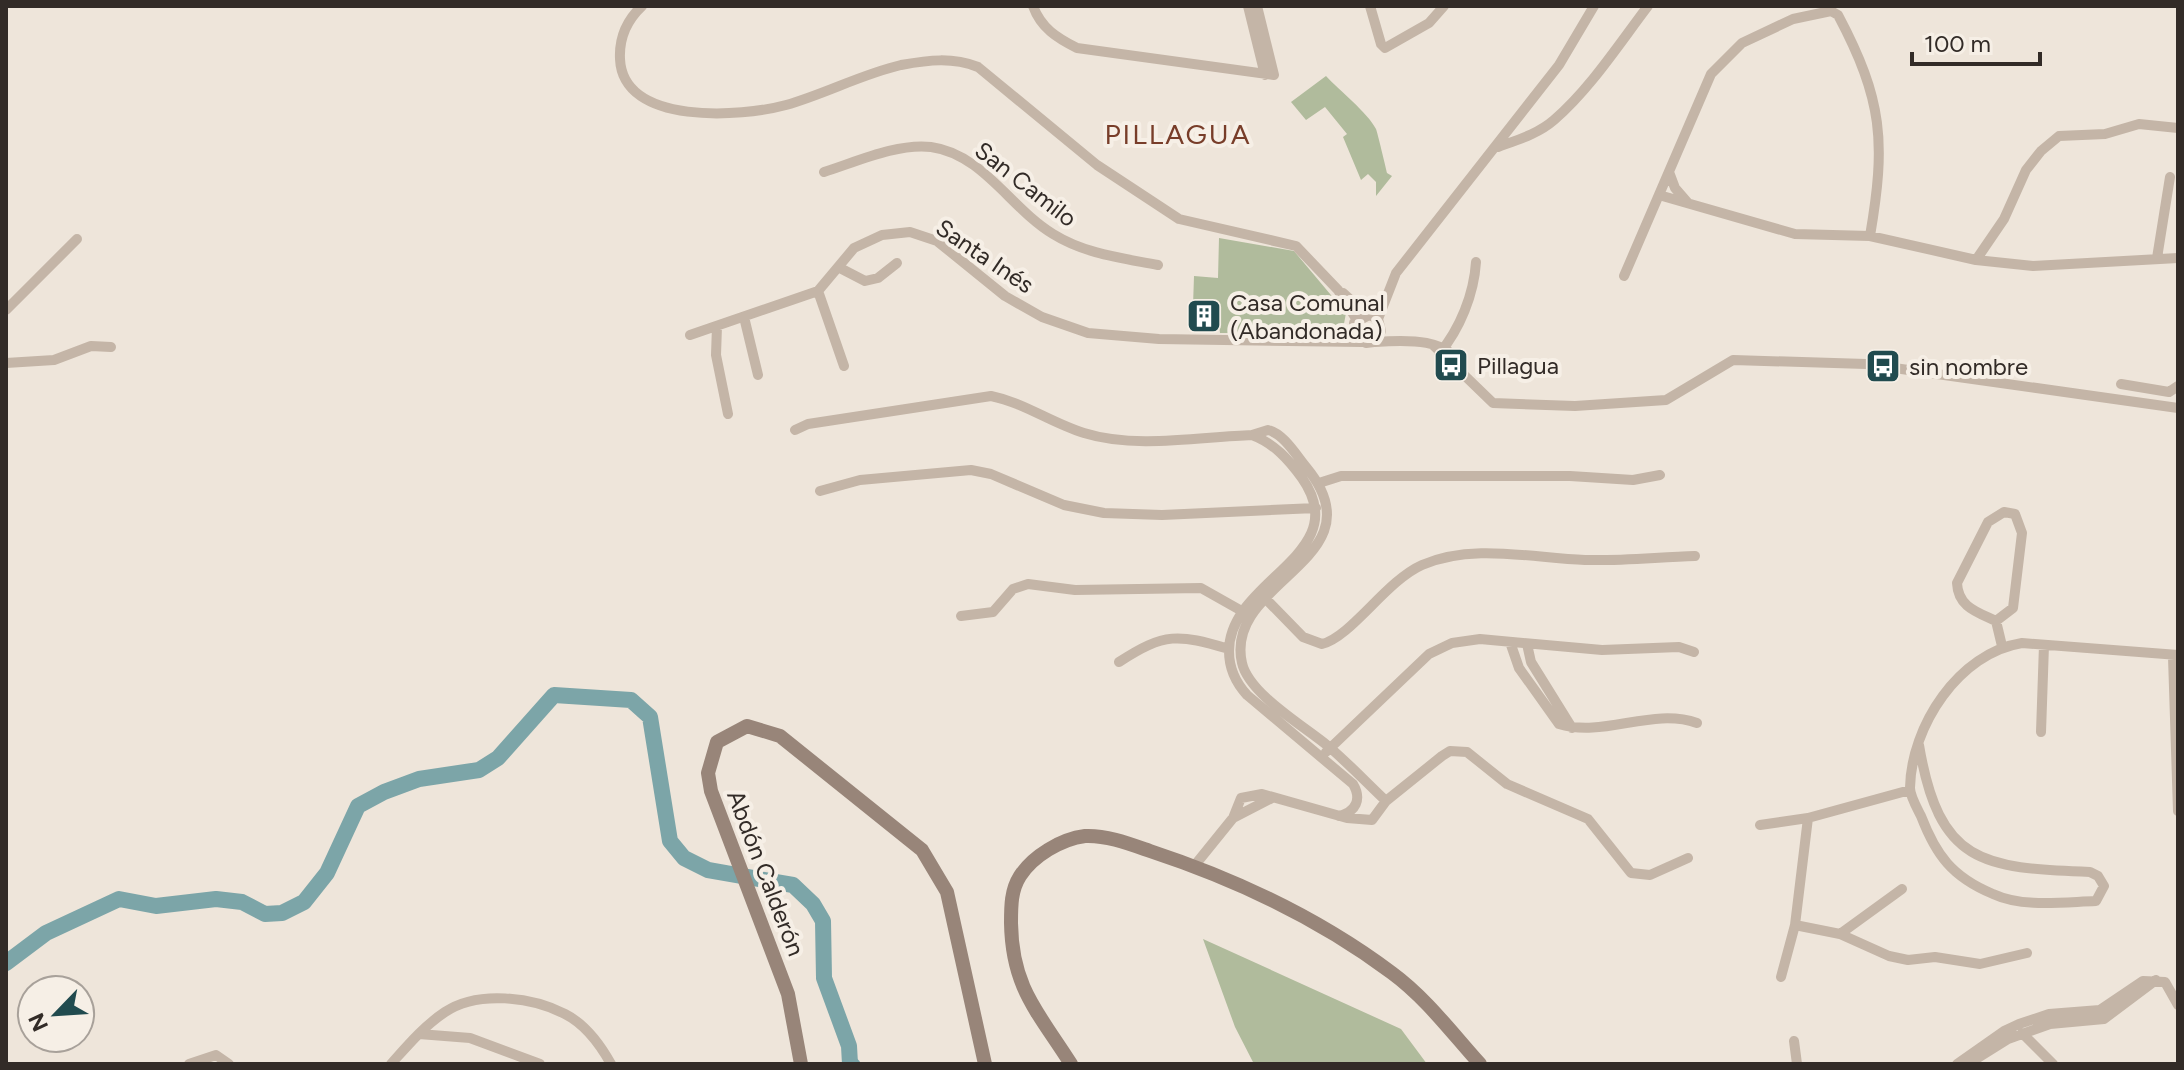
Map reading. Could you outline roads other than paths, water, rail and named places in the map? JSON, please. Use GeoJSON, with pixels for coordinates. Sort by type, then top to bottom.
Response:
{"type":"FeatureCollection","features":[{"type":"Feature","properties":{"kind":"street"},"geometry":{"type":"LineString","coordinates":[[642,6],[619,43],[620,67],[630,86],[646,102],[671,111],[743,114],[788,104],[898,66],[956,58],[978,67],[1141,197],[1179,219],[1296,246],[1368,320],[1401,340]]}},
{"type":"Feature","properties":{"kind":"street"},"geometry":{"type":"LineString","coordinates":[[1033,6],[1044,26],[1057,39],[1077,48],[1270,75]]}},
{"type":"Feature","properties":{"kind":"street"},"geometry":{"type":"LineString","coordinates":[[1248,6],[1270,75]]}},
{"type":"Feature","properties":{"kind":"street"},"geometry":{"type":"LineString","coordinates":[[1257,6],[1270,75]]}},
{"type":"Feature","properties":{"kind":"street"},"geometry":{"type":"LineString","coordinates":[[1370,6],[1381,44],[1385,48],[1429,23],[1444,6]]}},
{"type":"Feature","properties":{"kind":"street"},"geometry":{"type":"LineString","coordinates":[[1362,342],[1355,336],[1389,290],[1396,273],[1498,147],[1559,65],[1594,6]]}},
{"type":"Feature","properties":{"kind":"street"},"geometry":{"type":"LineString","coordinates":[[1498,147],[1527,137],[1553,121],[1601,67],[1648,6]]}},
{"type":"Feature","properties":{"kind":"street"},"geometry":{"type":"LineString","coordinates":[[1624,276],[1711,74],[1742,43],[1793,19],[1835,12],[1866,72],[1881,128],[1877,196],[1870,236]]}},
{"type":"Feature","properties":{"kind":"street"},"geometry":{"type":"LineString","coordinates":[[1976,260],[2004,219],[2026,170],[2041,151],[2059,136],[2105,134],[2139,124],[2178,128]]}},
{"type":"Feature","properties":{"kind":"street","name":"San Camilo"},"geometry":{"type":"LineString","coordinates":[[824,172],[904,148],[928,147],[950,151],[979,169],[1052,234],[1085,250],[1158,265]]}},
{"type":"Feature","properties":{"kind":"street"},"geometry":{"type":"LineString","coordinates":[[1669,172],[1675,188],[1690,204]]}},
{"type":"Feature","properties":{"kind":"street"},"geometry":{"type":"LineString","coordinates":[[2157,258],[2170,177]]}},
{"type":"Feature","properties":{"kind":"street"},"geometry":{"type":"LineString","coordinates":[[1659,195],[1795,234],[1870,236],[1976,260],[2033,266],[2178,258]]}},
{"type":"Feature","properties":{"kind":"street","name":"Santa Inés"},"geometry":{"type":"LineString","coordinates":[[818,291],[854,248],[867,241],[910,232],[937,241],[1005,296],[1042,317],[1088,333],[1159,339],[1374,342]]}},
{"type":"Feature","properties":{"kind":"street"},"geometry":{"type":"LineString","coordinates":[[6,310],[77,239]]}},
{"type":"Feature","properties":{"kind":"street"},"geometry":{"type":"LineString","coordinates":[[1439,349],[1475,284],[1476,262]]}},
{"type":"Feature","properties":{"kind":"street"},"geometry":{"type":"LineString","coordinates":[[838,267],[865,281],[878,278],[897,263]]}},
{"type":"Feature","properties":{"kind":"street"},"geometry":{"type":"LineString","coordinates":[[690,335],[818,291],[844,366]]}},
{"type":"Feature","properties":{"kind":"street"},"geometry":{"type":"LineString","coordinates":[[744,317],[758,375]]}},
{"type":"Feature","properties":{"kind":"street"},"geometry":{"type":"LineString","coordinates":[[1331,339],[1368,320]]}},
{"type":"Feature","properties":{"kind":"street"},"geometry":{"type":"LineString","coordinates":[[1368,320],[1374,342],[1401,340],[1439,349],[1461,364],[1463,372],[1493,403],[1575,406],[1666,400],[1733,360],[1866,364],[2178,408]]}},
{"type":"Feature","properties":{"kind":"street"},"geometry":{"type":"LineString","coordinates":[[717,326],[716,355],[728,414]]}},
{"type":"Feature","properties":{"kind":"street"},"geometry":{"type":"LineString","coordinates":[[6,363],[54,360],[91,346],[111,347]]}},
{"type":"Feature","properties":{"kind":"street"},"geometry":{"type":"LineString","coordinates":[[2121,384],[2169,392],[2178,386]]}},
{"type":"Feature","properties":{"kind":"street"},"geometry":{"type":"LineString","coordinates":[[795,430],[846,418],[991,396],[1014,401],[1085,434],[1113,439],[1252,435],[1268,430],[1277,433],[1319,483],[1326,504],[1323,534],[1316,547],[1263,595],[1240,610],[1229,649],[1233,673],[1241,689],[1386,801]]}},
{"type":"Feature","properties":{"kind":"street"},"geometry":{"type":"LineString","coordinates":[[1252,435],[1271,444],[1296,469],[1316,508],[1316,523],[1308,543],[1263,595],[1249,617],[1241,636],[1244,672],[1258,690],[1326,752],[1357,792],[1355,806],[1339,816]]}},
{"type":"Feature","properties":{"kind":"street"},"geometry":{"type":"LineString","coordinates":[[820,491],[860,480],[971,470],[991,474],[1064,505],[1104,513],[1162,515],[1316,508]]}},
{"type":"Feature","properties":{"kind":"street"},"geometry":{"type":"LineString","coordinates":[[1319,483],[1341,476],[1570,476],[1633,480],[1660,475]]}},
{"type":"Feature","properties":{"kind":"street"},"geometry":{"type":"LineString","coordinates":[[2004,512],[2015,514],[2022,533],[2013,608],[1996,621],[1968,608],[1961,601],[1957,583],[1988,522],[2004,512]]}},
{"type":"Feature","properties":{"kind":"street"},"geometry":{"type":"LineString","coordinates":[[1263,595],[1303,637],[1322,644],[1336,638],[1389,584],[1406,573],[1459,554],[1598,560],[1695,556]]}},
{"type":"Feature","properties":{"kind":"street"},"geometry":{"type":"LineString","coordinates":[[961,616],[993,612],[1013,589],[1028,584],[1075,590],[1201,588],[1240,610]]}},
{"type":"Feature","properties":{"kind":"street"},"geometry":{"type":"LineString","coordinates":[[1996,621],[2002,646]]}},
{"type":"Feature","properties":{"kind":"street"},"geometry":{"type":"LineString","coordinates":[[1119,662],[1142,647],[1170,636],[1184,636],[1229,649]]}},
{"type":"Feature","properties":{"kind":"street"},"geometry":{"type":"LineString","coordinates":[[1326,752],[1438,647],[1465,640],[1602,650],[1679,647],[1694,652]]}},
{"type":"Feature","properties":{"kind":"street"},"geometry":{"type":"LineString","coordinates":[[1510,642],[1519,668],[1559,724],[1572,728],[1677,716],[1697,723]]}},
{"type":"Feature","properties":{"kind":"street"},"geometry":{"type":"LineString","coordinates":[[1527,644],[1531,662],[1572,728]]}},
{"type":"Feature","properties":{"kind":"street"},"geometry":{"type":"LineString","coordinates":[[2041,732],[2044,645]]}},
{"type":"Feature","properties":{"kind":"street"},"geometry":{"type":"LineString","coordinates":[[1919,745],[1925,779],[1937,810],[1956,840],[1983,860],[2008,867],[2090,872],[2098,876],[2104,892],[2096,901],[2042,903],[1995,896],[1962,876],[1935,851],[1910,790],[1919,745],[1930,716],[1949,689],[1969,667],[2002,646],[2044,645],[2176,656],[2178,811]]}},
{"type":"Feature","properties":{"kind":"street","name":"Abdón Calderón"},"geometry":{"type":"LineString","coordinates":[[801,1064],[788,994],[711,791],[710,757],[717,742],[728,733],[747,726],[759,726],[780,736],[904,832],[936,870],[947,892],[985,1064]]}},
{"type":"Feature","properties":{"kind":"street"},"geometry":{"type":"LineString","coordinates":[[1195,865],[1233,818],[1241,798],[1250,794],[1339,816],[1372,820],[1386,801],[1450,751],[1467,752],[1507,784],[1588,819],[1631,873],[1650,875],[1688,858]]}},
{"type":"Feature","properties":{"kind":"street"},"geometry":{"type":"LineString","coordinates":[[1760,825],[1808,818],[1910,790]]}},
{"type":"Feature","properties":{"kind":"street"},"geometry":{"type":"LineString","coordinates":[[1781,977],[1795,925],[1808,818]]}},
{"type":"Feature","properties":{"kind":"street"},"geometry":{"type":"LineString","coordinates":[[1071,1064],[1019,981],[1012,949],[1011,918],[1013,888],[1031,862],[1047,851],[1085,836],[1112,839],[1195,865],[1267,898],[1332,933],[1391,972],[1423,1000],[1480,1064]]}},
{"type":"Feature","properties":{"kind":"street"},"geometry":{"type":"LineString","coordinates":[[1840,934],[1902,889]]}},
{"type":"Feature","properties":{"kind":"street"},"geometry":{"type":"LineString","coordinates":[[1795,925],[1840,934],[1889,956],[1908,960],[1935,957],[1980,964],[2027,953]]}},
{"type":"Feature","properties":{"kind":"street"},"geometry":{"type":"LineString","coordinates":[[1968,1064],[2022,1033],[2050,1024],[2104,1019],[2156,980]]}},
{"type":"Feature","properties":{"kind":"street"},"geometry":{"type":"LineString","coordinates":[[1957,1064],[2011,1027],[2049,1014],[2100,1010],[2143,981],[2165,982],[2178,1005]]}},
{"type":"Feature","properties":{"kind":"street"},"geometry":{"type":"LineString","coordinates":[[391,1064],[418,1034],[447,1010],[467,1003],[529,1001],[566,1014],[581,1025],[611,1064]]}},
{"type":"Feature","properties":{"kind":"street"},"geometry":{"type":"LineString","coordinates":[[2022,1033],[2053,1064]]}},
{"type":"Feature","properties":{"kind":"street"},"geometry":{"type":"LineString","coordinates":[[418,1034],[470,1038],[540,1064]]}},
{"type":"Feature","properties":{"kind":"street"},"geometry":{"type":"LineString","coordinates":[[1794,1041],[1797,1064]]}},
{"type":"Feature","properties":{"kind":"street"},"geometry":{"type":"LineString","coordinates":[[189,1064],[216,1055],[229,1064]]}},
{"type":"Feature","properties":{"kind":"waterway"},"geometry":{"type":"LineString","coordinates":[[6,963],[46,933],[119,899],[156,906],[216,899],[242,902],[265,914],[282,913],[304,902],[327,873],[358,806],[419,779],[479,770],[498,758],[554,695],[631,700],[650,717],[670,841],[684,858],[708,870],[793,885],[813,904],[823,921],[824,978],[849,1046],[850,1064]]}},
{"type":"Feature","properties":{"kind":"waterway"},"geometry":{"type":"LineString","coordinates":[[850,1058],[856,1064]]}},
{"type":"Feature","properties":{"kind":"place","name":"Casa Comunal (Abandonada)"},"geometry":{"type":"Point","coordinates":[1204,316]}},
{"type":"Feature","properties":{"kind":"place","name":"Pillagua"},"geometry":{"type":"Point","coordinates":[1451,365]}},
{"type":"Feature","properties":{"kind":"place","name":"sin nombre"},"geometry":{"type":"Point","coordinates":[1883,366]}},
{"type":"Feature","properties":{"kind":"district","name":"PILLAGUA"},"geometry":{"type":"Point","coordinates":[1178,134]}}]}
